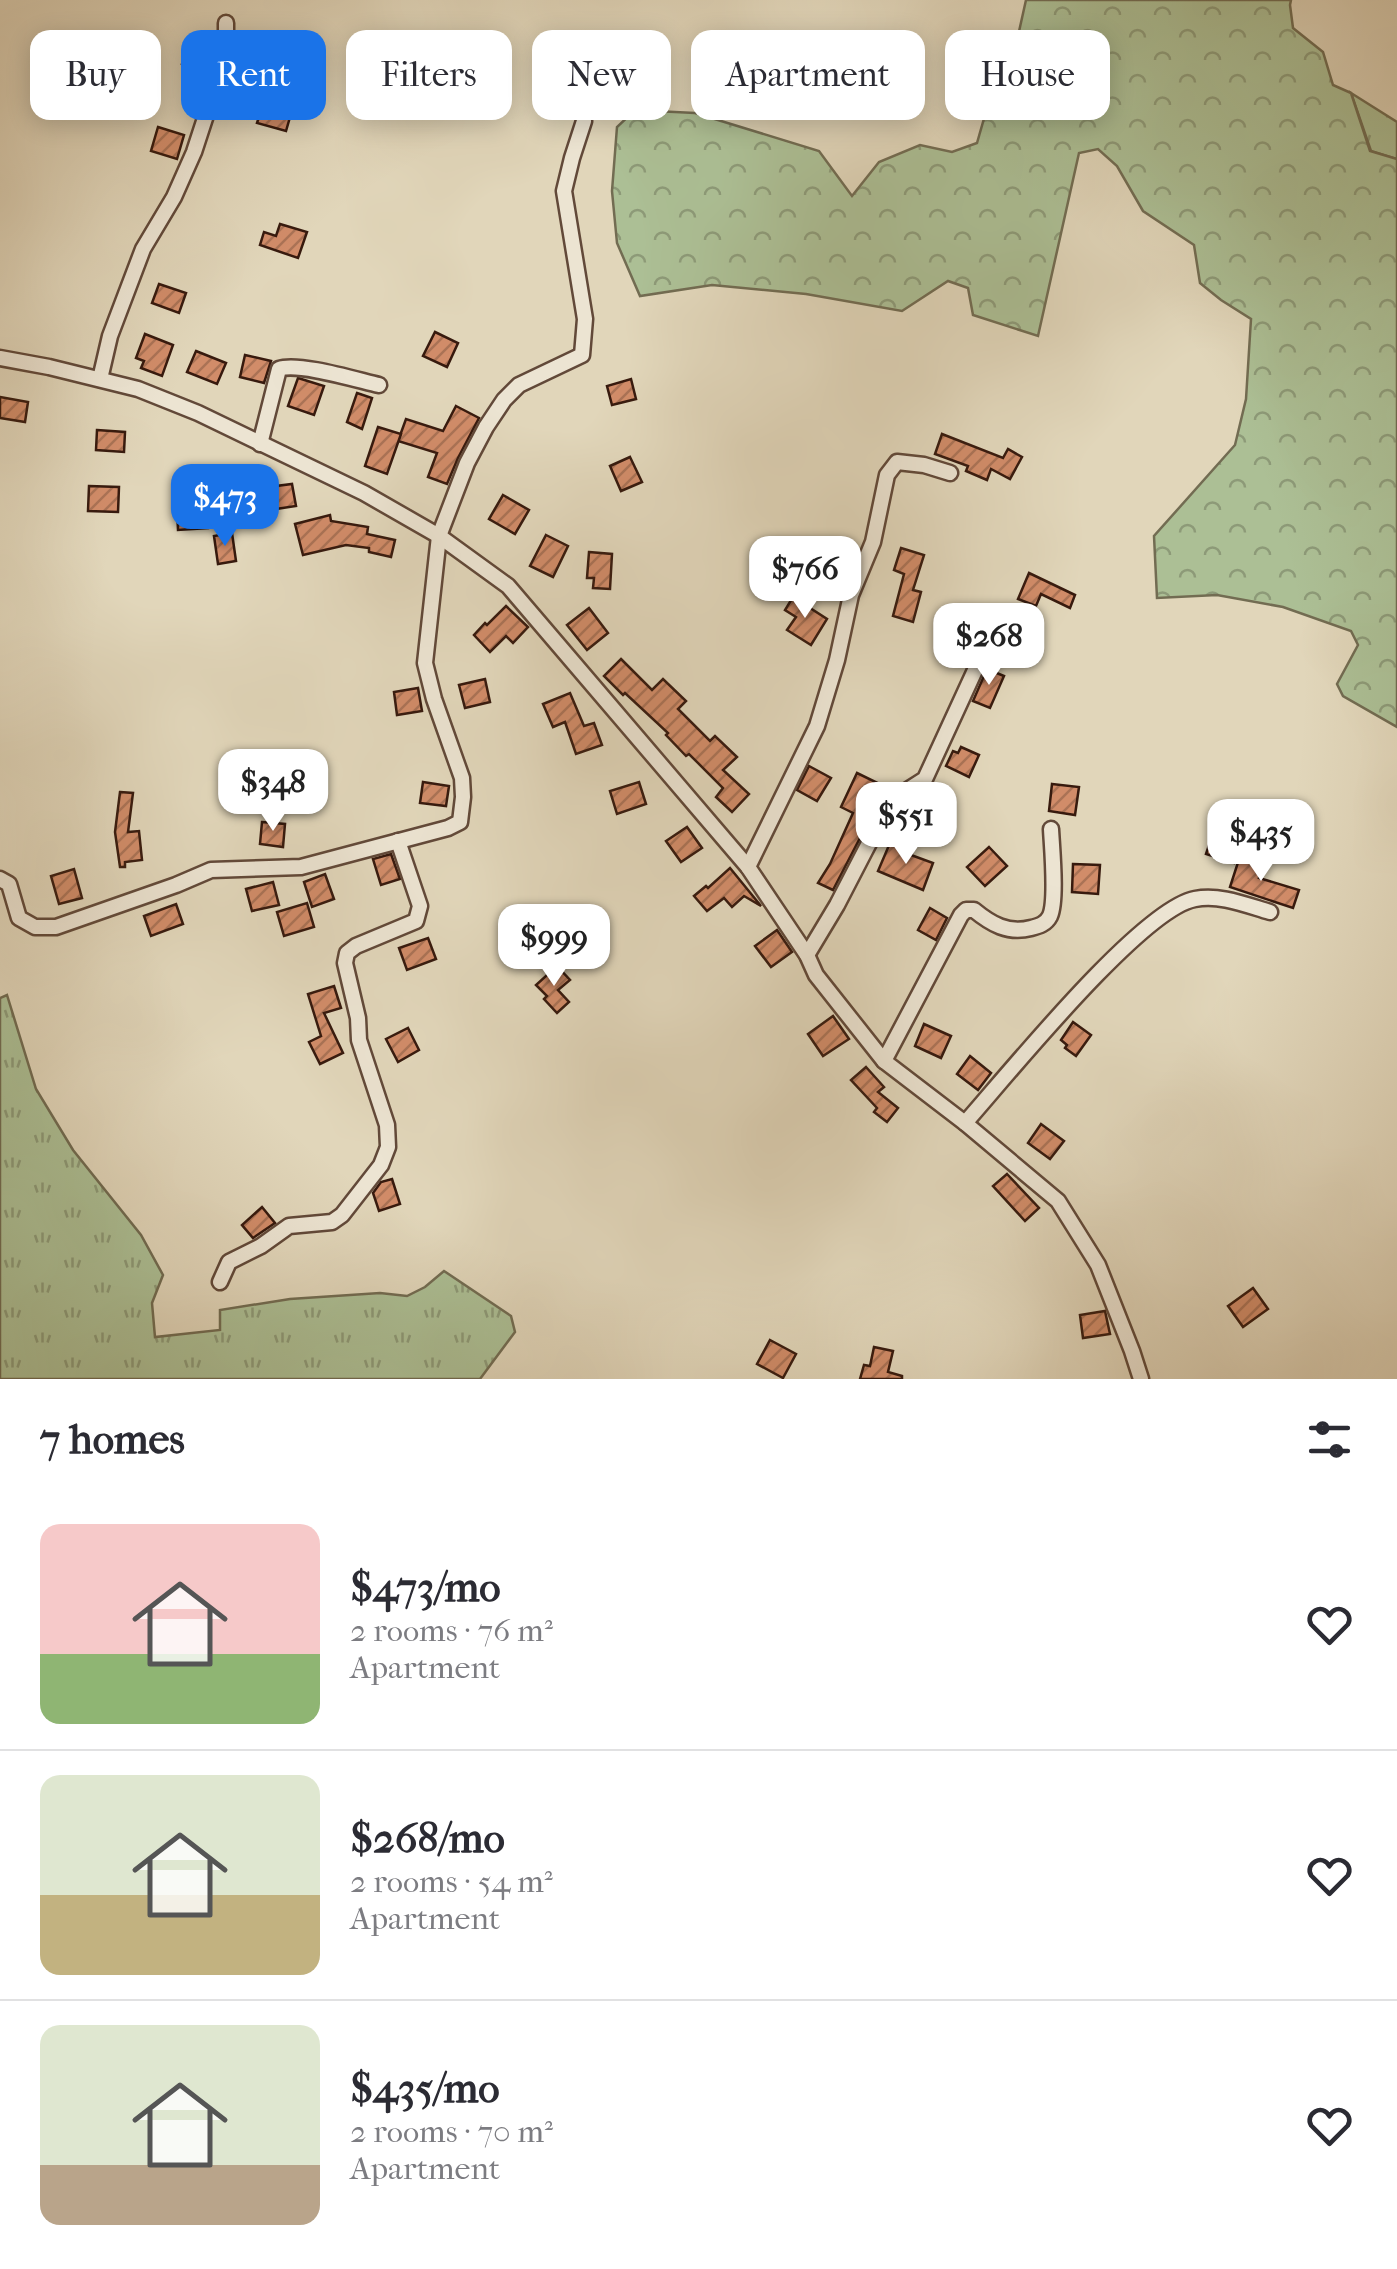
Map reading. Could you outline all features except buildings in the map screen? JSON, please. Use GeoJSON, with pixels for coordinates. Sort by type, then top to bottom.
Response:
{"type":"FeatureCollection","features":[{"type":"Feature","properties":{"kind":"street"},"geometry":{"type":"LineString","coordinates":[[100,379],[110,336],[143,248],[174,198],[194,152],[226,54],[226,23]]}},
{"type":"Feature","properties":{"kind":"street"},"geometry":{"type":"LineString","coordinates":[[0,879],[9,884],[19,918],[35,927],[56,927],[210,870],[301,867],[460,822],[462,778],[425,663],[439,536],[467,463],[504,400],[519,384],[582,355],[584,319],[564,191],[584,121]]}},
{"type":"Feature","properties":{"kind":"street"},"geometry":{"type":"LineString","coordinates":[[0,358],[138,389],[198,413],[364,493],[439,536],[508,586],[748,867],[808,955],[816,975],[884,1061],[1058,1202],[1098,1265],[1141,1379]]}},
{"type":"Feature","properties":{"kind":"street"},"geometry":{"type":"LineString","coordinates":[[260,444],[278,368],[300,368],[380,385]]}},
{"type":"Feature","properties":{"kind":"street"},"geometry":{"type":"LineString","coordinates":[[748,867],[817,726],[851,595],[874,542],[887,475],[897,462],[924,464],[950,473]]}},
{"type":"Feature","properties":{"kind":"street"},"geometry":{"type":"LineString","coordinates":[[808,955],[882,818],[903,793],[925,779],[988,642]]}},
{"type":"Feature","properties":{"kind":"street"},"geometry":{"type":"LineString","coordinates":[[884,1061],[960,915],[974,910],[989,922],[1018,931],[1043,924],[1051,914],[1051,829]]}},
{"type":"Feature","properties":{"kind":"street"},"geometry":{"type":"LineString","coordinates":[[220,1282],[229,1262],[289,1226],[332,1222],[342,1215],[381,1165],[388,1147],[388,1125],[359,1040],[346,963],[347,953],[356,946],[416,920],[420,906],[398,841]]}},
{"type":"Feature","properties":{"kind":"street"},"geometry":{"type":"LineString","coordinates":[[965,1123],[1086,986],[1150,924],[1192,899],[1222,898],[1270,912]]}},
{"type":"Feature","properties":{"kind":"green space"},"geometry":{"type":"Polygon","coordinates":[[[1026,0],[1291,0],[1293,28],[1323,52],[1333,85],[1351,93],[1370,151],[1397,159],[1397,727],[1343,696],[1337,684],[1358,645],[1351,631],[1283,607],[1217,595],[1157,598],[1154,536],[1235,445],[1246,399],[1251,319],[1200,283],[1194,245],[1143,211],[1117,166],[1098,149],[1079,153],[1038,336],[973,315],[968,288],[948,281],[902,311],[806,294],[712,285],[640,296],[617,243],[612,191],[617,127],[624,120],[671,120],[671,112],[691,113],[691,120],[718,120],[819,151],[852,196],[879,162],[920,145],[952,152],[977,143],[984,120],[1110,120],[1110,30],[1019,30],[1026,0]]]}},
{"type":"Feature","properties":{"kind":"green space"},"geometry":{"type":"Polygon","coordinates":[[[1351,93],[1397,122],[1397,159],[1371,151],[1351,93]]]}},
{"type":"Feature","properties":{"kind":"green space"},"geometry":{"type":"Polygon","coordinates":[[[7,995],[36,1089],[73,1150],[141,1235],[163,1275],[152,1303],[155,1337],[220,1330],[220,1310],[290,1299],[380,1293],[407,1296],[444,1271],[511,1316],[515,1332],[480,1379],[0,1379],[0,998],[7,995]]]}}]}
